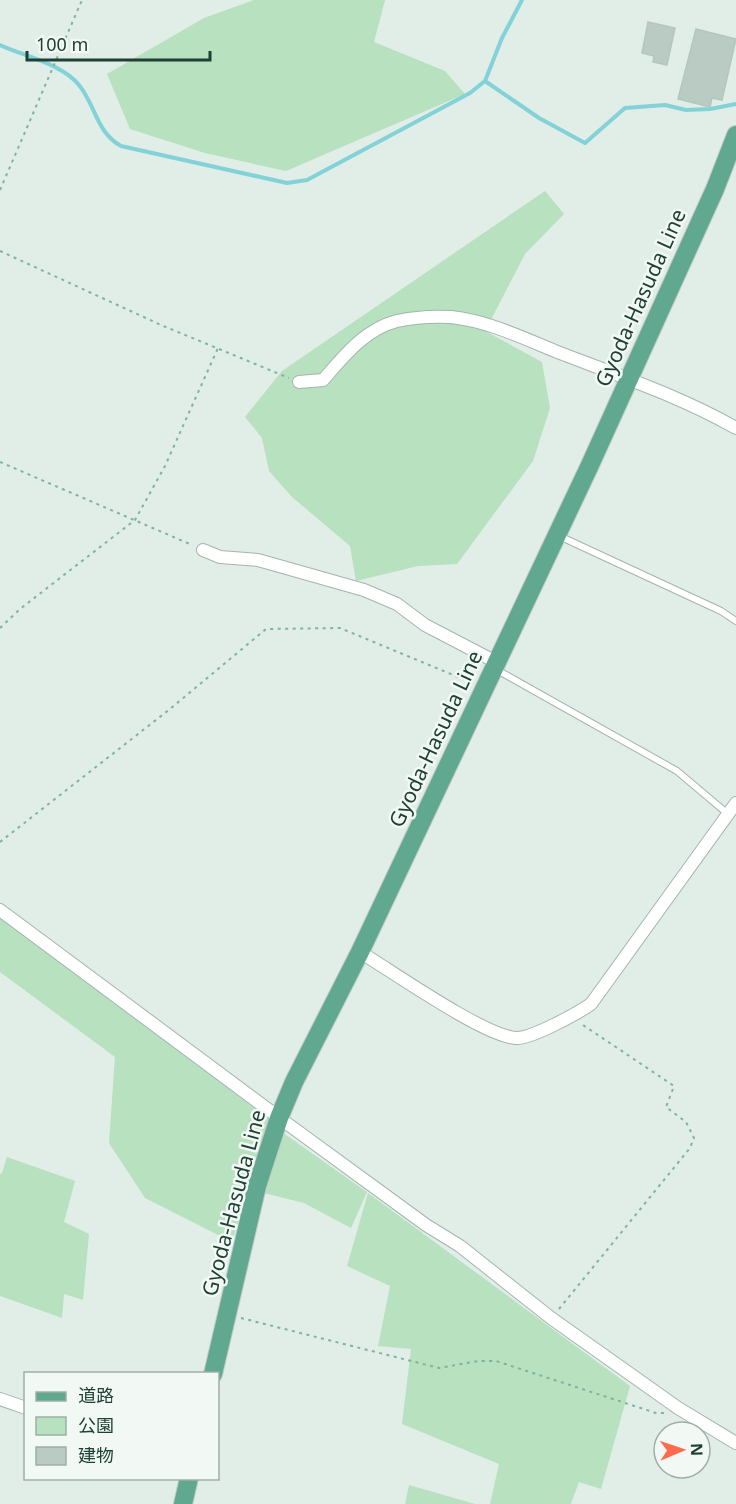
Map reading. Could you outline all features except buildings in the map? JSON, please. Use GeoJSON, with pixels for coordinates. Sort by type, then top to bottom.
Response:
{"type":"FeatureCollection","features":[{"type":"Feature","properties":{"kind":"main road","name":"Gyoda-Hasuda Line"},"geometry":{"type":"LineString","coordinates":[[213,1372],[257,1186],[279,1118],[294,1082],[360,952],[557,535],[715,189],[736,135]]}},
{"type":"Feature","properties":{"kind":"main road"},"geometry":{"type":"LineString","coordinates":[[183,1504],[189,1480]]}},
{"type":"Feature","properties":{"kind":"street"},"geometry":{"type":"LineString","coordinates":[[299,382],[323,380],[353,346],[372,332],[395,322],[424,317],[452,318],[482,324],[630,377],[698,407],[736,428]]}},
{"type":"Feature","properties":{"kind":"street"},"geometry":{"type":"LineString","coordinates":[[203,550],[220,557],[258,560],[364,590],[397,604],[425,625],[495,665]]}},
{"type":"Feature","properties":{"kind":"street"},"geometry":{"type":"LineString","coordinates":[[360,952],[489,1031],[518,1039],[572,1017],[591,1004],[736,803]]}},
{"type":"Feature","properties":{"kind":"street"},"geometry":{"type":"LineString","coordinates":[[0,910],[279,1118],[426,1225],[460,1246],[551,1318],[678,1408],[736,1443]]}},
{"type":"Feature","properties":{"kind":"street"},"geometry":{"type":"LineString","coordinates":[[0,1399],[24,1407]]}},
{"type":"Feature","properties":{"kind":"lane"},"geometry":{"type":"LineString","coordinates":[[557,535],[721,611],[736,621]]}},
{"type":"Feature","properties":{"kind":"lane"},"geometry":{"type":"LineString","coordinates":[[495,665],[677,771],[728,814]]}},
{"type":"Feature","properties":{"kind":"path"},"geometry":{"type":"LineString","coordinates":[[0,190],[82,0]]}},
{"type":"Feature","properties":{"kind":"path"},"geometry":{"type":"LineString","coordinates":[[0,251],[161,325],[299,382]]}},
{"type":"Feature","properties":{"kind":"path"},"geometry":{"type":"LineString","coordinates":[[0,628],[20,609],[135,520],[165,466],[218,348]]}},
{"type":"Feature","properties":{"kind":"path"},"geometry":{"type":"LineString","coordinates":[[0,462],[203,550]]}},
{"type":"Feature","properties":{"kind":"path"},"geometry":{"type":"LineString","coordinates":[[0,842],[266,629],[340,628],[484,688]]}},
{"type":"Feature","properties":{"kind":"path"},"geometry":{"type":"LineString","coordinates":[[551,1318],[591,1274],[690,1148],[694,1138],[686,1122],[666,1107],[674,1086],[572,1017]]}},
{"type":"Feature","properties":{"kind":"path"},"geometry":{"type":"LineString","coordinates":[[227,1314],[439,1368],[478,1361],[496,1361],[656,1413],[669,1413],[678,1408]]}},
{"type":"Feature","properties":{"kind":"green space"},"geometry":{"type":"Polygon","coordinates":[[[254,0],[385,0],[374,42],[445,71],[465,94],[286,171],[205,153],[130,129],[107,74],[204,18],[254,0]]]}},
{"type":"Feature","properties":{"kind":"green space"},"geometry":{"type":"Polygon","coordinates":[[[545,191],[564,214],[525,254],[485,331],[542,362],[550,408],[533,461],[457,564],[418,566],[356,581],[350,546],[292,497],[269,471],[262,438],[245,417],[282,371],[545,191]]]}},
{"type":"Feature","properties":{"kind":"green space"},"geometry":{"type":"Polygon","coordinates":[[[0,917],[269,1119],[232,1242],[145,1198],[109,1143],[115,1057],[0,972],[0,917]]]}},
{"type":"Feature","properties":{"kind":"green space"},"geometry":{"type":"Polygon","coordinates":[[[283,1133],[367,1192],[351,1228],[304,1203],[264,1193],[283,1133]]]}},
{"type":"Feature","properties":{"kind":"green space"},"geometry":{"type":"Polygon","coordinates":[[[7,1157],[75,1181],[64,1222],[89,1234],[83,1300],[64,1294],[62,1318],[0,1296],[0,1174],[7,1157]]]}},
{"type":"Feature","properties":{"kind":"green space"},"geometry":{"type":"Polygon","coordinates":[[[368,1193],[630,1386],[601,1489],[579,1482],[571,1504],[490,1504],[499,1464],[402,1424],[411,1349],[378,1346],[390,1286],[347,1266],[368,1193]]]}},
{"type":"Feature","properties":{"kind":"green space"},"geometry":{"type":"Polygon","coordinates":[[[409,1485],[475,1504],[405,1504],[409,1485]]]}},
{"type":"Feature","properties":{"kind":"waterway"},"geometry":{"type":"LineString","coordinates":[[0,45],[53,66],[72,78],[85,93],[106,134],[121,146],[287,183],[307,180],[470,93],[485,81],[502,38],[522,0]]}},
{"type":"Feature","properties":{"kind":"waterway"},"geometry":{"type":"LineString","coordinates":[[485,81],[539,118],[585,143],[625,108],[665,105],[686,110],[710,109],[736,104]]}}]}
